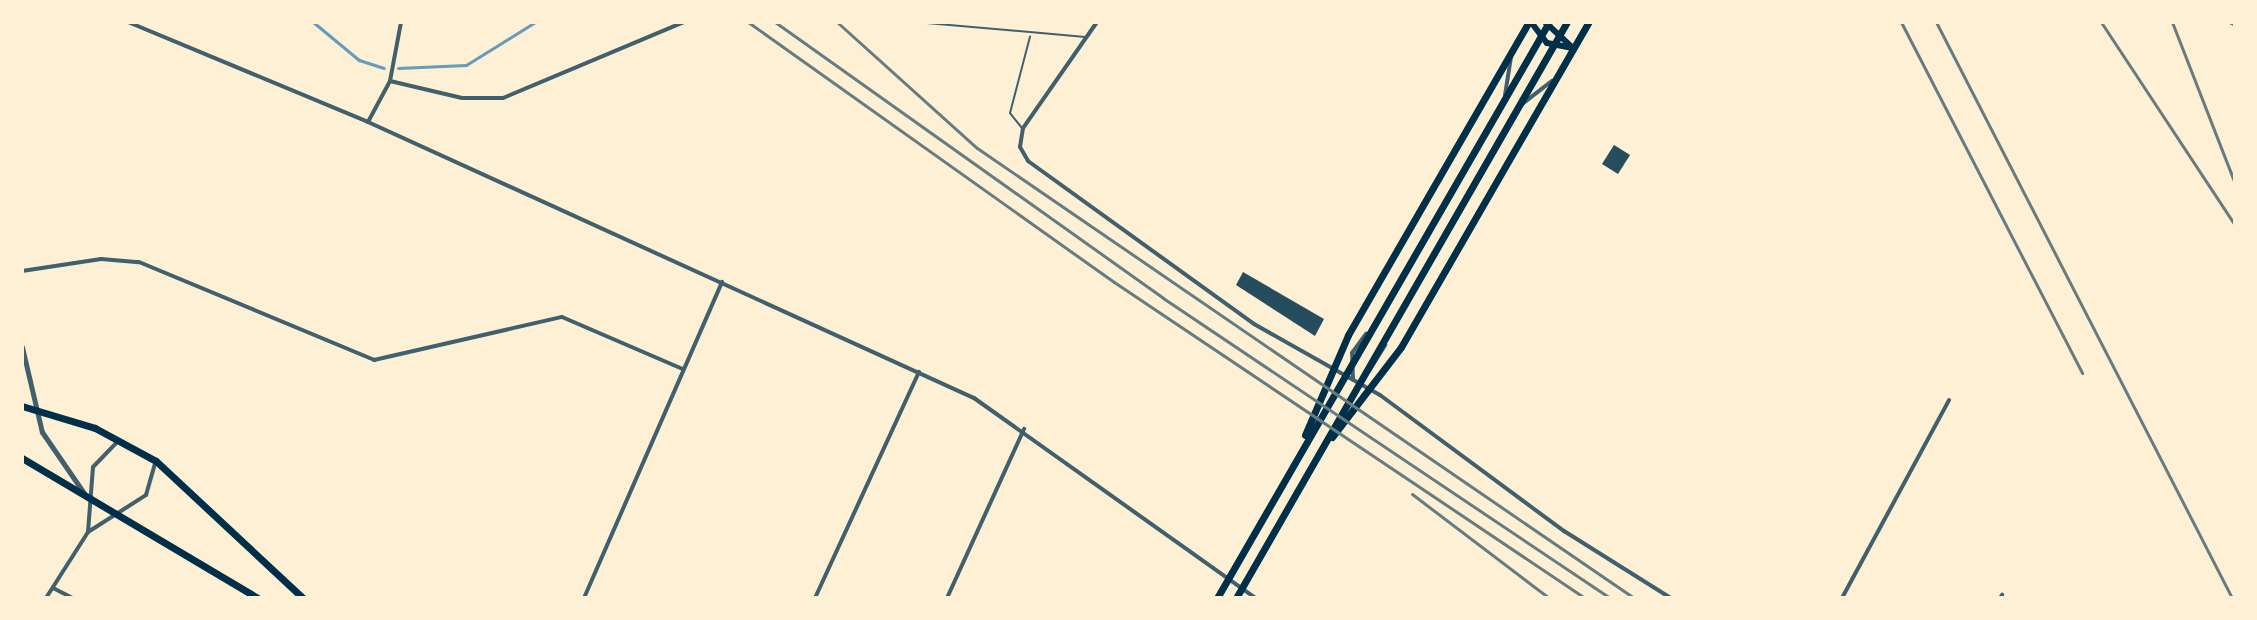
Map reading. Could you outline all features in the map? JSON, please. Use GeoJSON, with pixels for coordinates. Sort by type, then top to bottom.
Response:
{"type":"FeatureCollection","features":[{"type":"Feature","properties":{"kind":"main road"},"geometry":{"type":"LineString","coordinates":[[1294,463],[1348,335],[1530,22],[1547,43],[1573,48]]}},
{"type":"Feature","properties":{"kind":"main road"},"geometry":{"type":"LineString","coordinates":[[1217,598],[1547,22],[1573,48]]}},
{"type":"Feature","properties":{"kind":"main road"},"geometry":{"type":"LineString","coordinates":[[1238,596],[1567,22]]}},
{"type":"Feature","properties":{"kind":"main road"},"geometry":{"type":"LineString","coordinates":[[1314,461],[1401,347],[1589,22]]}},
{"type":"Feature","properties":{"kind":"main road"},"geometry":{"type":"LineString","coordinates":[[22,406],[119,440],[156,461],[303,598]]}},
{"type":"Feature","properties":{"kind":"main road"},"geometry":{"type":"LineString","coordinates":[[22,458],[258,598]]}},
{"type":"Feature","properties":{"kind":"street"},"geometry":{"type":"LineString","coordinates":[[128,22],[368,122],[919,372],[1025,429],[1255,598]]}},
{"type":"Feature","properties":{"kind":"street"},"geometry":{"type":"LineString","coordinates":[[368,122],[390,81],[401,22]]}},
{"type":"Feature","properties":{"kind":"street"},"geometry":{"type":"LineString","coordinates":[[390,81],[462,98],[503,98],[684,22]]}},
{"type":"Feature","properties":{"kind":"street"},"geometry":{"type":"LineString","coordinates":[[1097,22],[1023,128],[1020,147],[1033,166],[1254,324],[1353,379],[1671,598]]}},
{"type":"Feature","properties":{"kind":"street"},"geometry":{"type":"LineString","coordinates":[[1353,379],[1352,353],[1504,99],[1512,53]]}},
{"type":"Feature","properties":{"kind":"street"},"geometry":{"type":"LineString","coordinates":[[1353,379],[1376,367],[1518,107],[1555,79]]}},
{"type":"Feature","properties":{"kind":"street"},"geometry":{"type":"LineString","coordinates":[[22,271],[98,259],[139,262],[374,360],[562,317],[683,369]]}},
{"type":"Feature","properties":{"kind":"street"},"geometry":{"type":"LineString","coordinates":[[586,597],[722,282]]}},
{"type":"Feature","properties":{"kind":"street"},"geometry":{"type":"LineString","coordinates":[[22,347],[25,378],[35,410],[57,457],[87,496]]}},
{"type":"Feature","properties":{"kind":"street"},"geometry":{"type":"LineString","coordinates":[[815,598],[919,372]]}},
{"type":"Feature","properties":{"kind":"street"},"geometry":{"type":"LineString","coordinates":[[1842,598],[1949,400]]}},
{"type":"Feature","properties":{"kind":"street"},"geometry":{"type":"LineString","coordinates":[[947,598],[1025,429]]}},
{"type":"Feature","properties":{"kind":"street"},"geometry":{"type":"LineString","coordinates":[[88,532],[87,496],[96,460],[119,440]]}},
{"type":"Feature","properties":{"kind":"street"},"geometry":{"type":"LineString","coordinates":[[46,598],[88,532],[146,495],[156,461]]}},
{"type":"Feature","properties":{"kind":"street"},"geometry":{"type":"LineString","coordinates":[[53,588],[73,598]]}},
{"type":"Feature","properties":{"kind":"lane"},"geometry":{"type":"LineString","coordinates":[[915,22],[1030,36],[1086,38]]}},
{"type":"Feature","properties":{"kind":"lane"},"geometry":{"type":"LineString","coordinates":[[1023,128],[1010,113],[1030,36]]}},
{"type":"Feature","properties":{"kind":"building"},"geometry":{"type":"Polygon","coordinates":[[[1614,145],[1630,155],[1618,174],[1602,164],[1614,145]]]}},
{"type":"Feature","properties":{"kind":"building"},"geometry":{"type":"Polygon","coordinates":[[[1243,272],[1324,319],[1315,336],[1236,285],[1243,272]]]}},
{"type":"Feature","properties":{"kind":"waterway"},"geometry":{"type":"LineString","coordinates":[[313,22],[359,60],[384,68]]}},
{"type":"Feature","properties":{"kind":"waterway"},"geometry":{"type":"LineString","coordinates":[[398,68],[466,65],[535,22]]}},
{"type":"Feature","properties":{"kind":"railway"},"geometry":{"type":"LineString","coordinates":[[748,22],[1114,282],[1585,598]]}},
{"type":"Feature","properties":{"kind":"railway"},"geometry":{"type":"LineString","coordinates":[[775,22],[1163,298],[1610,598]]}},
{"type":"Feature","properties":{"kind":"railway"},"geometry":{"type":"LineString","coordinates":[[837,22],[977,148],[1634,598]]}},
{"type":"Feature","properties":{"kind":"railway"},"geometry":{"type":"LineString","coordinates":[[1901,22],[2082,373]]}},
{"type":"Feature","properties":{"kind":"railway"},"geometry":{"type":"LineString","coordinates":[[1936,22],[2232,598]]}},
{"type":"Feature","properties":{"kind":"railway"},"geometry":{"type":"LineString","coordinates":[[2101,22],[2235,225]]}},
{"type":"Feature","properties":{"kind":"railway"},"geometry":{"type":"LineString","coordinates":[[2172,22],[2235,184]]}},
{"type":"Feature","properties":{"kind":"railway"},"geometry":{"type":"LineString","coordinates":[[2229,22],[2235,25]]}},
{"type":"Feature","properties":{"kind":"railway"},"geometry":{"type":"LineString","coordinates":[[1412,494],[1549,598]]}}]}
